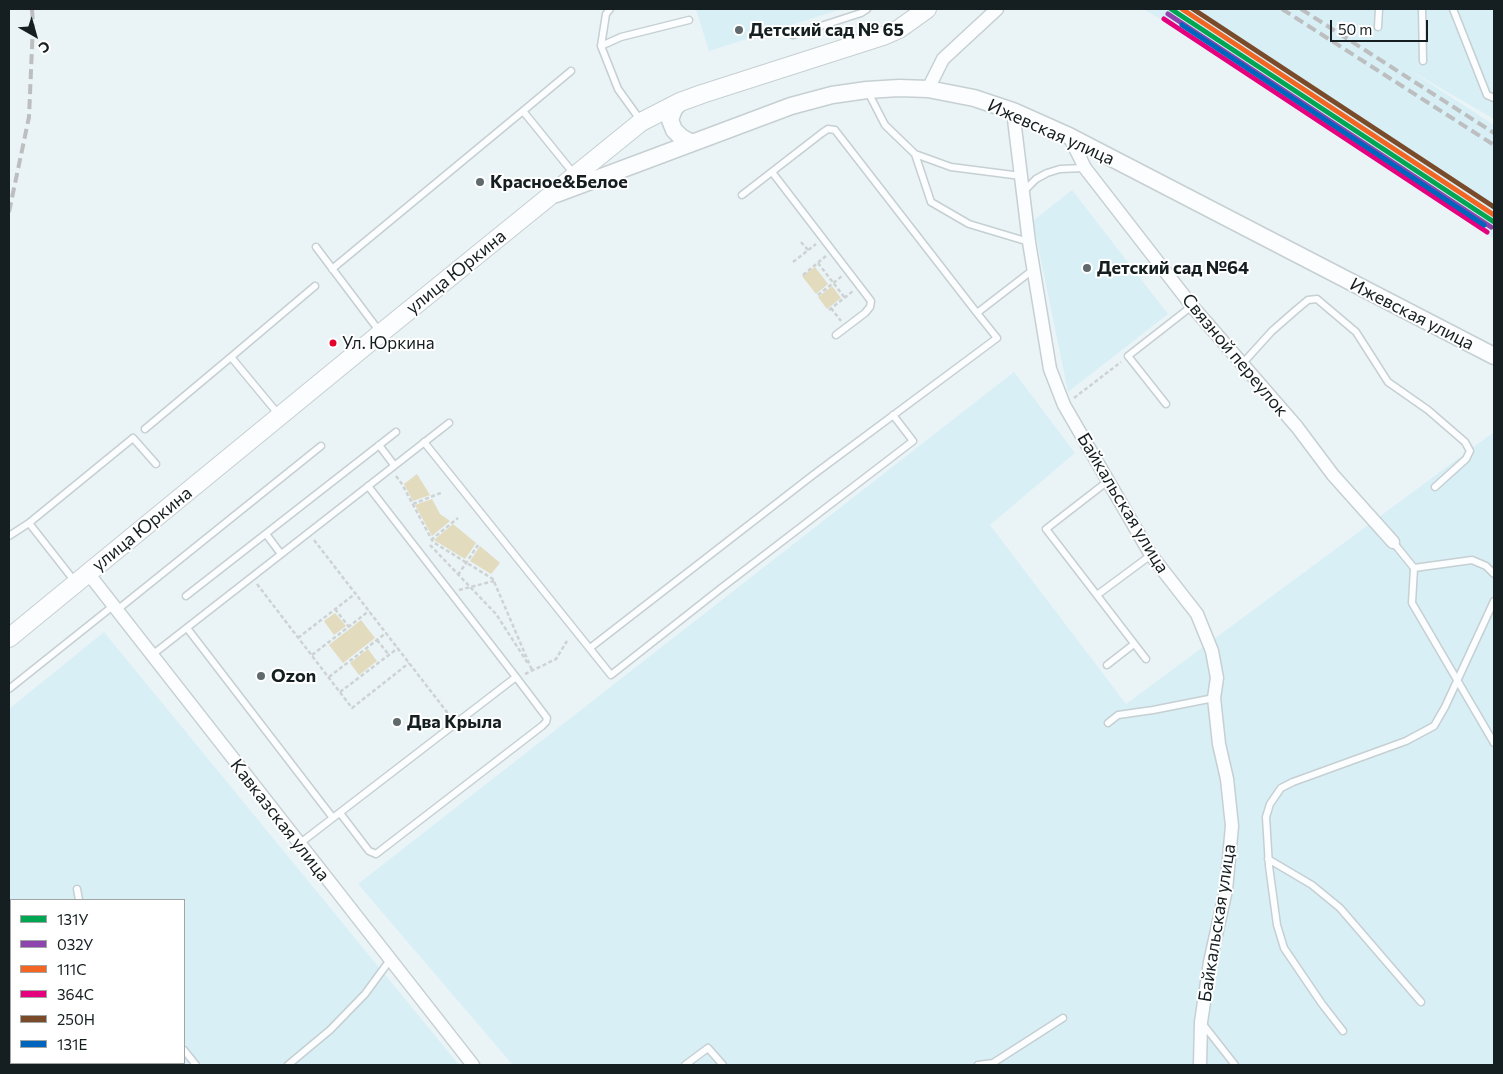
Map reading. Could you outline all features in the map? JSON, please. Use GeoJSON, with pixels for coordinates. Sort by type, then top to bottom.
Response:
{"type":"FeatureCollection","features":[{"type":"Feature","properties":{"kind":"main road","name":"улица Юркина"},"geometry":{"type":"LineString","coordinates":[[9,638],[380,333],[641,122],[680,102],[702,94],[865,43],[898,29],[927,9]]}},
{"type":"Feature","properties":{"kind":"street"},"geometry":{"type":"LineString","coordinates":[[928,90],[943,59],[996,9]]}},
{"type":"Feature","properties":{"kind":"street","name":"Ижевская улица"},"geometry":{"type":"LineString","coordinates":[[550,196],[791,106],[832,95],[868,90],[899,88],[928,90],[974,98],[1013,111],[1068,136],[1494,356]]}},
{"type":"Feature","properties":{"kind":"street"},"geometry":{"type":"LineString","coordinates":[[680,102],[674,109],[670,120],[674,130],[680,137],[692,143]]}},
{"type":"Feature","properties":{"kind":"street","name":"Байкальская улица"},"geometry":{"type":"LineString","coordinates":[[1013,111],[1029,242],[1050,369],[1064,405],[1151,556],[1197,614],[1212,651],[1217,678],[1214,698],[1219,744],[1227,779],[1232,826],[1226,890],[1210,962],[1201,1022],[1200,1065]]}},
{"type":"Feature","properties":{"kind":"street","name":"Связной переулок"},"geometry":{"type":"LineString","coordinates":[[1068,136],[1085,168],[1192,306],[1393,542]]}},
{"type":"Feature","properties":{"kind":"street","name":"Кавказская улица"},"geometry":{"type":"LineString","coordinates":[[82,578],[115,608],[473,1065]]}},
{"type":"Feature","properties":{"kind":"lane"},"geometry":{"type":"LineString","coordinates":[[610,9],[606,14],[601,46],[618,89],[641,122]]}},
{"type":"Feature","properties":{"kind":"lane"},"geometry":{"type":"LineString","coordinates":[[793,35],[861,13],[867,9]]}},
{"type":"Feature","properties":{"kind":"lane"},"geometry":{"type":"LineString","coordinates":[[1378,26],[1380,9]]}},
{"type":"Feature","properties":{"kind":"lane"},"geometry":{"type":"LineString","coordinates":[[1422,9],[1423,61]]}},
{"type":"Feature","properties":{"kind":"lane"},"geometry":{"type":"LineString","coordinates":[[1453,9],[1487,95],[1494,98]]}},
{"type":"Feature","properties":{"kind":"lane"},"geometry":{"type":"LineString","coordinates":[[601,46],[621,37],[688,20]]}},
{"type":"Feature","properties":{"kind":"lane"},"geometry":{"type":"LineString","coordinates":[[332,269],[571,70]]}},
{"type":"Feature","properties":{"kind":"lane"},"geometry":{"type":"LineString","coordinates":[[868,90],[885,125],[915,154],[951,167],[1021,176]]}},
{"type":"Feature","properties":{"kind":"lane"},"geometry":{"type":"LineString","coordinates":[[523,111],[575,176]]}},
{"type":"Feature","properties":{"kind":"lane"},"geometry":{"type":"LineString","coordinates":[[590,648],[997,338],[835,130],[828,130],[822,133],[742,195]]}},
{"type":"Feature","properties":{"kind":"lane"},"geometry":{"type":"LineString","coordinates":[[915,154],[931,202],[969,224],[1029,242]]}},
{"type":"Feature","properties":{"kind":"lane"},"geometry":{"type":"LineString","coordinates":[[1023,192],[1036,179],[1047,173],[1060,169],[1085,168]]}},
{"type":"Feature","properties":{"kind":"lane"},"geometry":{"type":"LineString","coordinates":[[772,172],[871,301],[870,307],[836,335]]}},
{"type":"Feature","properties":{"kind":"lane"},"geometry":{"type":"LineString","coordinates":[[316,247],[380,333]]}},
{"type":"Feature","properties":{"kind":"lane"},"geometry":{"type":"LineString","coordinates":[[977,312],[1034,269]]}},
{"type":"Feature","properties":{"kind":"lane"},"geometry":{"type":"LineString","coordinates":[[145,429],[315,286]]}},
{"type":"Feature","properties":{"kind":"lane"},"geometry":{"type":"LineString","coordinates":[[1243,364],[1272,331],[1308,300],[1317,299],[1356,332],[1388,382],[1428,410],[1465,442],[1470,452],[1466,459],[1436,487]]}},
{"type":"Feature","properties":{"kind":"lane"},"geometry":{"type":"LineString","coordinates":[[1166,404],[1128,356],[1192,306]]}},
{"type":"Feature","properties":{"kind":"lane"},"geometry":{"type":"LineString","coordinates":[[231,357],[280,416]]}},
{"type":"Feature","properties":{"kind":"lane"},"geometry":{"type":"LineString","coordinates":[[424,442],[611,675],[727,583],[913,441],[894,415]]}},
{"type":"Feature","properties":{"kind":"lane"},"geometry":{"type":"LineString","coordinates":[[152,655],[449,422]]}},
{"type":"Feature","properties":{"kind":"lane"},"geometry":{"type":"LineString","coordinates":[[186,596],[396,432]]}},
{"type":"Feature","properties":{"kind":"lane"},"geometry":{"type":"LineString","coordinates":[[9,536],[29,523],[133,438],[156,464]]}},
{"type":"Feature","properties":{"kind":"lane"},"geometry":{"type":"LineString","coordinates":[[379,445],[392,467]]}},
{"type":"Feature","properties":{"kind":"lane"},"geometry":{"type":"LineString","coordinates":[[9,689],[322,446]]}},
{"type":"Feature","properties":{"kind":"lane"},"geometry":{"type":"LineString","coordinates":[[1108,481],[1046,529],[1146,659]]}},
{"type":"Feature","properties":{"kind":"lane"},"geometry":{"type":"LineString","coordinates":[[340,813],[372,853],[376,854],[546,722],[547,718],[368,486]]}},
{"type":"Feature","properties":{"kind":"lane"},"geometry":{"type":"LineString","coordinates":[[29,523],[82,578]]}},
{"type":"Feature","properties":{"kind":"lane"},"geometry":{"type":"LineString","coordinates":[[266,534],[281,554]]}},
{"type":"Feature","properties":{"kind":"lane"},"geometry":{"type":"LineString","coordinates":[[1393,542],[1414,568],[1412,603],[1494,744]]}},
{"type":"Feature","properties":{"kind":"lane"},"geometry":{"type":"LineString","coordinates":[[1098,595],[1151,556]]}},
{"type":"Feature","properties":{"kind":"lane"},"geometry":{"type":"LineString","coordinates":[[1414,568],[1472,560],[1486,566],[1494,574]]}},
{"type":"Feature","properties":{"kind":"lane"},"geometry":{"type":"LineString","coordinates":[[1343,1031],[1284,948],[1277,925],[1268,859],[1266,817],[1270,804],[1281,788],[1293,782],[1406,741],[1434,726],[1458,680],[1494,601]]}},
{"type":"Feature","properties":{"kind":"lane"},"geometry":{"type":"LineString","coordinates":[[186,628],[333,818]]}},
{"type":"Feature","properties":{"kind":"lane"},"geometry":{"type":"LineString","coordinates":[[1107,665],[1134,644]]}},
{"type":"Feature","properties":{"kind":"lane"},"geometry":{"type":"LineString","coordinates":[[299,844],[516,677]]}},
{"type":"Feature","properties":{"kind":"lane"},"geometry":{"type":"LineString","coordinates":[[1108,723],[1118,715],[1214,698]]}},
{"type":"Feature","properties":{"kind":"lane"},"geometry":{"type":"LineString","coordinates":[[1268,859],[1312,885],[1340,908],[1421,1002]]}},
{"type":"Feature","properties":{"kind":"lane"},"geometry":{"type":"LineString","coordinates":[[77,889],[79,899]]}},
{"type":"Feature","properties":{"kind":"lane"},"geometry":{"type":"LineString","coordinates":[[288,1065],[330,1030],[365,994],[390,960]]}},
{"type":"Feature","properties":{"kind":"lane"},"geometry":{"type":"LineString","coordinates":[[978,1065],[993,1063],[1063,1018]]}},
{"type":"Feature","properties":{"kind":"lane"},"geometry":{"type":"LineString","coordinates":[[1201,1022],[1235,1065]]}},
{"type":"Feature","properties":{"kind":"lane"},"geometry":{"type":"LineString","coordinates":[[685,1065],[708,1048],[722,1065]]}},
{"type":"Feature","properties":{"kind":"lane"},"geometry":{"type":"LineString","coordinates":[[185,1051],[196,1065]]}},
{"type":"Feature","properties":{"kind":"path"},"geometry":{"type":"LineString","coordinates":[[793,262],[824,238]]}},
{"type":"Feature","properties":{"kind":"path"},"geometry":{"type":"LineString","coordinates":[[802,242],[808,250]]}},
{"type":"Feature","properties":{"kind":"path"},"geometry":{"type":"LineString","coordinates":[[803,275],[833,251]]}},
{"type":"Feature","properties":{"kind":"path"},"geometry":{"type":"LineString","coordinates":[[818,263],[845,298]]}},
{"type":"Feature","properties":{"kind":"path"},"geometry":{"type":"LineString","coordinates":[[818,295],[849,271]]}},
{"type":"Feature","properties":{"kind":"path"},"geometry":{"type":"LineString","coordinates":[[846,328],[830,309],[860,286]]}},
{"type":"Feature","properties":{"kind":"path"},"geometry":{"type":"LineString","coordinates":[[1064,405],[1128,356]]}},
{"type":"Feature","properties":{"kind":"path"},"geometry":{"type":"LineString","coordinates":[[392,467],[433,542],[493,579],[532,670]]}},
{"type":"Feature","properties":{"kind":"path"},"geometry":{"type":"LineString","coordinates":[[413,504],[443,492]]}},
{"type":"Feature","properties":{"kind":"path"},"geometry":{"type":"LineString","coordinates":[[426,561],[432,539],[458,518]]}},
{"type":"Feature","properties":{"kind":"path"},"geometry":{"type":"LineString","coordinates":[[308,532],[456,723]]}},
{"type":"Feature","properties":{"kind":"path"},"geometry":{"type":"LineString","coordinates":[[430,544],[496,614],[532,670]]}},
{"type":"Feature","properties":{"kind":"path"},"geometry":{"type":"LineString","coordinates":[[458,575],[478,545]]}},
{"type":"Feature","properties":{"kind":"path"},"geometry":{"type":"LineString","coordinates":[[251,577],[352,708],[410,663]]}},
{"type":"Feature","properties":{"kind":"path"},"geometry":{"type":"LineString","coordinates":[[450,592],[494,581]]}},
{"type":"Feature","properties":{"kind":"path"},"geometry":{"type":"LineString","coordinates":[[298,638],[356,593]]}},
{"type":"Feature","properties":{"kind":"path"},"geometry":{"type":"LineString","coordinates":[[335,609],[349,626]]}},
{"type":"Feature","properties":{"kind":"path"},"geometry":{"type":"LineString","coordinates":[[312,655],[369,611]]}},
{"type":"Feature","properties":{"kind":"path"},"geometry":{"type":"LineString","coordinates":[[329,677],[386,633]]}},
{"type":"Feature","properties":{"kind":"path"},"geometry":{"type":"LineString","coordinates":[[377,640],[389,655]]}},
{"type":"Feature","properties":{"kind":"path"},"geometry":{"type":"LineString","coordinates":[[516,677],[556,659],[567,641]]}},
{"type":"Feature","properties":{"kind":"path"},"geometry":{"type":"LineString","coordinates":[[340,692],[398,648]]}},
{"type":"Feature","properties":{"kind":"shaded area","name":"Детский сад № 65"},"geometry":{"type":"Polygon","coordinates":[[[696,9],[842,9],[709,51],[696,9]]]}},
{"type":"Feature","properties":{"kind":"shaded area"},"geometry":{"type":"Polygon","coordinates":[[[1144,9],[1494,9],[1494,119],[1411,71],[1494,125],[1494,239],[1293,102],[1144,9]]]}},
{"type":"Feature","properties":{"kind":"shaded area","name":"Детский сад №64"},"geometry":{"type":"Polygon","coordinates":[[[1072,190],[1168,314],[1068,392],[1033,221],[1072,190]]]}},
{"type":"Feature","properties":{"kind":"shaded area"},"geometry":{"type":"Polygon","coordinates":[[[815,267],[828,284],[816,294],[802,276],[815,267]]]}},
{"type":"Feature","properties":{"kind":"shaded area"},"geometry":{"type":"Polygon","coordinates":[[[832,286],[841,298],[827,309],[818,297],[832,286]]]}},
{"type":"Feature","properties":{"kind":"shaded area"},"geometry":{"type":"Polygon","coordinates":[[[1014,372],[1075,453],[990,525],[1126,704],[1494,432],[1494,1065],[513,1065],[358,884],[1014,372]]]}},
{"type":"Feature","properties":{"kind":"shaded area"},"geometry":{"type":"Polygon","coordinates":[[[417,474],[430,495],[413,501],[404,484],[417,474]]]}},
{"type":"Feature","properties":{"kind":"shaded area"},"geometry":{"type":"Polygon","coordinates":[[[432,499],[440,514],[450,521],[432,536],[415,505],[432,499]]]}},
{"type":"Feature","properties":{"kind":"shaded area"},"geometry":{"type":"Polygon","coordinates":[[[453,524],[476,543],[465,559],[434,540],[453,524]]]}},
{"type":"Feature","properties":{"kind":"shaded area"},"geometry":{"type":"Polygon","coordinates":[[[480,546],[500,563],[491,574],[470,561],[480,546]]]}},
{"type":"Feature","properties":{"kind":"shaded area"},"geometry":{"type":"Polygon","coordinates":[[[335,613],[346,626],[334,635],[324,621],[335,613]]]}},
{"type":"Feature","properties":{"kind":"shaded area"},"geometry":{"type":"Polygon","coordinates":[[[361,620],[375,638],[343,663],[329,645],[361,620]]]}},
{"type":"Feature","properties":{"kind":"shaded area"},"geometry":{"type":"Polygon","coordinates":[[[104,632],[459,1065],[9,1065],[9,709],[104,632]]]}},
{"type":"Feature","properties":{"kind":"shaded area"},"geometry":{"type":"Polygon","coordinates":[[[368,649],[377,661],[359,675],[350,663],[368,649]]]}},
{"type":"Feature","properties":{"kind":"railway"},"geometry":{"type":"LineString","coordinates":[[9,212],[29,117],[32,9]]}},
{"type":"Feature","properties":{"kind":"railway"},"geometry":{"type":"LineString","coordinates":[[1282,9],[1494,145]]}},
{"type":"Feature","properties":{"kind":"railway"},"geometry":{"type":"LineString","coordinates":[[1301,9],[1494,133]]}},
{"type":"Feature","properties":{"kind":"transit line","name":"131У"},"geometry":{"type":"LineString","coordinates":[[1171,9],[1494,222]]}},
{"type":"Feature","properties":{"kind":"transit line","name":"111С"},"geometry":{"type":"LineString","coordinates":[[1182,9],[1494,215]]}},
{"type":"Feature","properties":{"kind":"transit line","name":"250Н"},"geometry":{"type":"LineString","coordinates":[[1193,9],[1494,207]]}},
{"type":"Feature","properties":{"kind":"transit line","name":"032У"},"geometry":{"type":"LineString","coordinates":[[1168,14],[1491,227]]}},
{"type":"Feature","properties":{"kind":"transit line","name":"364С"},"geometry":{"type":"LineString","coordinates":[[1164,19],[1487,232]]}},
{"type":"Feature","properties":{"kind":"transit line","name":"131Е"},"geometry":{"type":"LineString","coordinates":[[1182,25],[1484,225]]}},
{"type":"Feature","properties":{"kind":"place","name":"Детский сад № 65"},"geometry":{"type":"Point","coordinates":[739,30]}},
{"type":"Feature","properties":{"kind":"place","name":"Красное&Белое"},"geometry":{"type":"Point","coordinates":[480,182]}},
{"type":"Feature","properties":{"kind":"place","name":"Детский сад №64"},"geometry":{"type":"Point","coordinates":[1087,268]}},
{"type":"Feature","properties":{"kind":"place","name":"Ул. Юркина"},"geometry":{"type":"Point","coordinates":[333,343]}},
{"type":"Feature","properties":{"kind":"place","name":"Ozon"},"geometry":{"type":"Point","coordinates":[261,676]}},
{"type":"Feature","properties":{"kind":"place","name":"Два Крыла"},"geometry":{"type":"Point","coordinates":[397,722]}}]}
